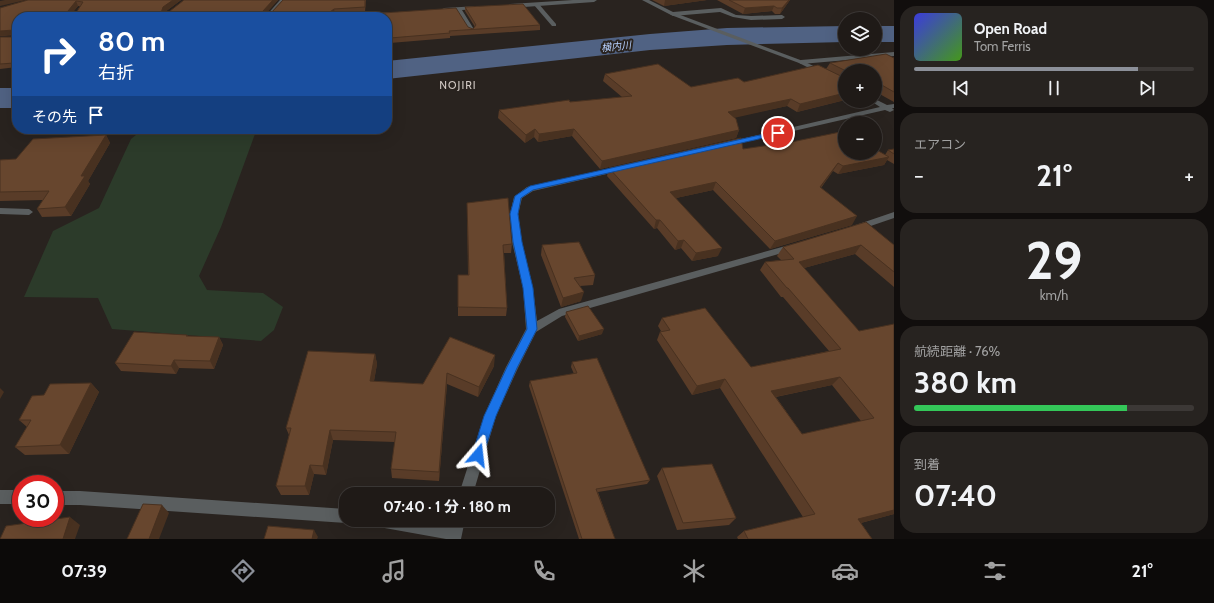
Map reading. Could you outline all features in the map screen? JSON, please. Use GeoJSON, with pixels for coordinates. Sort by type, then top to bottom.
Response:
{"type":"FeatureCollection","features":[{"type":"Feature","properties":{"kind":"street"},"geometry":{"type":"LineString","coordinates":[[272,12],[283,0]]}},
{"type":"Feature","properties":{"kind":"street"},"geometry":{"type":"LineString","coordinates":[[505,6],[594,0]]}},
{"type":"Feature","properties":{"kind":"street"},"geometry":{"type":"LineString","coordinates":[[645,0],[673,14],[787,56],[838,80]]}},
{"type":"Feature","properties":{"kind":"street"},"geometry":{"type":"LineString","coordinates":[[536,4],[554,25]]}},
{"type":"Feature","properties":{"kind":"street"},"geometry":{"type":"LineString","coordinates":[[436,11],[482,8]]}},
{"type":"Feature","properties":{"kind":"street"},"geometry":{"type":"LineString","coordinates":[[459,9],[472,31]]}},
{"type":"Feature","properties":{"kind":"street"},"geometry":{"type":"LineString","coordinates":[[673,14],[721,10],[735,16],[751,18],[782,17]]}},
{"type":"Feature","properties":{"kind":"street"},"geometry":{"type":"LineString","coordinates":[[392,14],[399,13]]}},
{"type":"Feature","properties":{"kind":"street"},"geometry":{"type":"LineString","coordinates":[[801,62],[894,54]]}},
{"type":"Feature","properties":{"kind":"street"},"geometry":{"type":"LineString","coordinates":[[882,105],[892,109]]}},
{"type":"Feature","properties":{"kind":"street"},"geometry":{"type":"LineString","coordinates":[[716,147],[892,109]]}},
{"type":"Feature","properties":{"kind":"street"},"geometry":{"type":"LineString","coordinates":[[532,329],[528,288],[517,242],[514,214],[518,197],[530,189],[631,166]]}},
{"type":"Feature","properties":{"kind":"street"},"geometry":{"type":"LineString","coordinates":[[0,211],[29,212]]}},
{"type":"Feature","properties":{"kind":"street"},"geometry":{"type":"LineString","coordinates":[[846,231],[894,215]]}},
{"type":"Feature","properties":{"kind":"street"},"geometry":{"type":"LineString","coordinates":[[468,487],[490,416],[512,367],[532,329],[559,313],[802,244]]}},
{"type":"Feature","properties":{"kind":"street"},"geometry":{"type":"LineString","coordinates":[[0,497],[12,497]]}},
{"type":"Feature","properties":{"kind":"street"},"geometry":{"type":"LineString","coordinates":[[64,498],[339,516]]}},
{"type":"Feature","properties":{"kind":"street"},"geometry":{"type":"LineString","coordinates":[[427,527],[455,531]]}},
{"type":"Feature","properties":{"kind":"green space"},"geometry":{"type":"Polygon","coordinates":[[[137,134],[255,134],[221,227],[199,276],[207,290],[263,293],[283,307],[274,330],[261,341],[112,329],[98,298],[24,297],[53,231],[99,208],[131,139],[137,134]]]}},
{"type":"Feature","properties":{"kind":"building"},"geometry":{"type":"Polygon","coordinates":[[[28,0],[173,0],[163,7],[161,12],[77,12],[83,2],[76,1],[68,12],[12,12],[12,30],[0,31],[0,8],[28,0]]]}},
{"type":"Feature","properties":{"kind":"building"},"geometry":{"type":"Polygon","coordinates":[[[184,0],[273,0],[263,11],[170,12],[184,0]]]}},
{"type":"Feature","properties":{"kind":"building"},"geometry":{"type":"Polygon","coordinates":[[[283,0],[365,0],[365,7],[334,9],[330,12],[272,12],[283,0]]]}},
{"type":"Feature","properties":{"kind":"building"},"geometry":{"type":"Polygon","coordinates":[[[729,0],[789,0],[782,8],[777,8],[774,6],[745,8],[729,0]]]}},
{"type":"Feature","properties":{"kind":"building"},"geometry":{"type":"Polygon","coordinates":[[[523,4],[540,25],[449,31],[450,33],[392,38],[392,12],[456,8],[468,27],[473,29],[476,25],[465,7],[523,4]]]}},
{"type":"Feature","properties":{"kind":"building"},"geometry":{"type":"Polygon","coordinates":[[[0,37],[12,37],[12,63],[0,64],[0,37]]]}},
{"type":"Feature","properties":{"kind":"building"},"geometry":{"type":"Polygon","coordinates":[[[886,54],[894,58],[894,92],[882,85],[882,64],[838,64],[838,67],[830,63],[882,56],[882,55],[886,54]]]}},
{"type":"Feature","properties":{"kind":"building"},"geometry":{"type":"Polygon","coordinates":[[[658,64],[691,87],[738,78],[744,82],[818,65],[838,75],[838,95],[800,104],[791,99],[728,112],[736,119],[739,130],[602,161],[574,129],[539,134],[535,129],[526,135],[499,110],[569,100],[570,102],[632,96],[605,74],[658,64]]]}},
{"type":"Feature","properties":{"kind":"building"},"geometry":{"type":"Polygon","coordinates":[[[838,132],[838,160],[874,160],[843,166],[838,163],[820,187],[857,216],[775,241],[716,182],[670,192],[722,248],[696,253],[684,240],[678,241],[660,220],[656,220],[609,168],[741,138],[743,149],[770,145],[772,146],[838,132]]]}},
{"type":"Feature","properties":{"kind":"building"},"geometry":{"type":"Polygon","coordinates":[[[106,135],[81,176],[85,176],[65,207],[37,209],[49,191],[0,192],[0,160],[16,159],[33,139],[106,135]]]}},
{"type":"Feature","properties":{"kind":"building"},"geometry":{"type":"Polygon","coordinates":[[[894,149],[894,154],[888,150],[894,149]]]}},
{"type":"Feature","properties":{"kind":"building"},"geometry":{"type":"Polygon","coordinates":[[[882,153],[889,157],[882,158],[882,153]]]}},
{"type":"Feature","properties":{"kind":"building"},"geometry":{"type":"Polygon","coordinates":[[[508,198],[512,244],[503,245],[507,308],[458,307],[458,275],[469,275],[467,203],[508,198]]]}},
{"type":"Feature","properties":{"kind":"building"},"geometry":{"type":"Polygon","coordinates":[[[866,222],[894,245],[894,272],[861,245],[799,262],[859,331],[894,324],[894,510],[858,519],[872,539],[748,539],[744,531],[815,514],[725,379],[697,386],[660,332],[670,330],[662,318],[705,308],[751,367],[841,349],[765,262],[794,259],[783,247],[866,222]],[[840,377],[771,391],[802,434],[874,418],[840,377]]]}},
{"type":"Feature","properties":{"kind":"building"},"geometry":{"type":"Polygon","coordinates":[[[579,242],[595,275],[574,278],[584,292],[563,298],[542,245],[579,242]]]}},
{"type":"Feature","properties":{"kind":"building"},"geometry":{"type":"Polygon","coordinates":[[[588,306],[604,329],[579,336],[566,312],[588,306]]]}},
{"type":"Feature","properties":{"kind":"building"},"geometry":{"type":"Polygon","coordinates":[[[134,332],[219,337],[210,361],[174,360],[171,366],[115,363],[134,332]]]}},
{"type":"Feature","properties":{"kind":"building"},"geometry":{"type":"Polygon","coordinates":[[[450,337],[495,355],[479,387],[447,373],[439,472],[391,469],[396,432],[330,430],[323,466],[310,465],[305,486],[276,486],[291,428],[286,428],[308,351],[375,354],[370,381],[423,384],[450,337]]]}},
{"type":"Feature","properties":{"kind":"building"},"geometry":{"type":"Polygon","coordinates":[[[597,358],[650,480],[596,489],[615,539],[582,539],[530,381],[577,373],[572,362],[597,358]]]}},
{"type":"Feature","properties":{"kind":"building"},"geometry":{"type":"Polygon","coordinates":[[[91,383],[60,445],[15,447],[31,420],[19,420],[32,396],[44,395],[50,384],[91,383]]]}},
{"type":"Feature","properties":{"kind":"building"},"geometry":{"type":"Polygon","coordinates":[[[712,464],[736,518],[683,523],[662,468],[712,464]]]}},
{"type":"Feature","properties":{"kind":"building"},"geometry":{"type":"Polygon","coordinates":[[[143,504],[162,505],[149,539],[127,539],[143,504]]]}},
{"type":"Feature","properties":{"kind":"building"},"geometry":{"type":"Polygon","coordinates":[[[70,517],[63,539],[0,539],[6,526],[64,527],[64,518],[70,517]]]}},
{"type":"Feature","properties":{"kind":"building"},"geometry":{"type":"Polygon","coordinates":[[[268,526],[314,530],[312,539],[264,539],[268,526]]]}},
{"type":"Feature","properties":{"kind":"waterway","name":"横内川"},"geometry":{"type":"LineString","coordinates":[[392,69],[612,45],[766,35],[838,34]]}},
{"type":"Feature","properties":{"kind":"waterway","name":"横内川"},"geometry":{"type":"LineString","coordinates":[[882,34],[894,34]]}},
{"type":"Feature","properties":{"kind":"waterway","name":"横内川"},"geometry":{"type":"LineString","coordinates":[[0,98],[12,98]]}},
{"type":"Feature","properties":{"kind":"district","name":"NOJIRI"},"geometry":{"type":"Point","coordinates":[458,85]}},
{"type":"Feature","properties":{"kind":"route"},"geometry":{"type":"LineString","coordinates":[[478,455],[490,416],[512,367],[532,329],[528,288],[517,242],[514,214],[518,197],[530,189],[778,133]]}}]}
